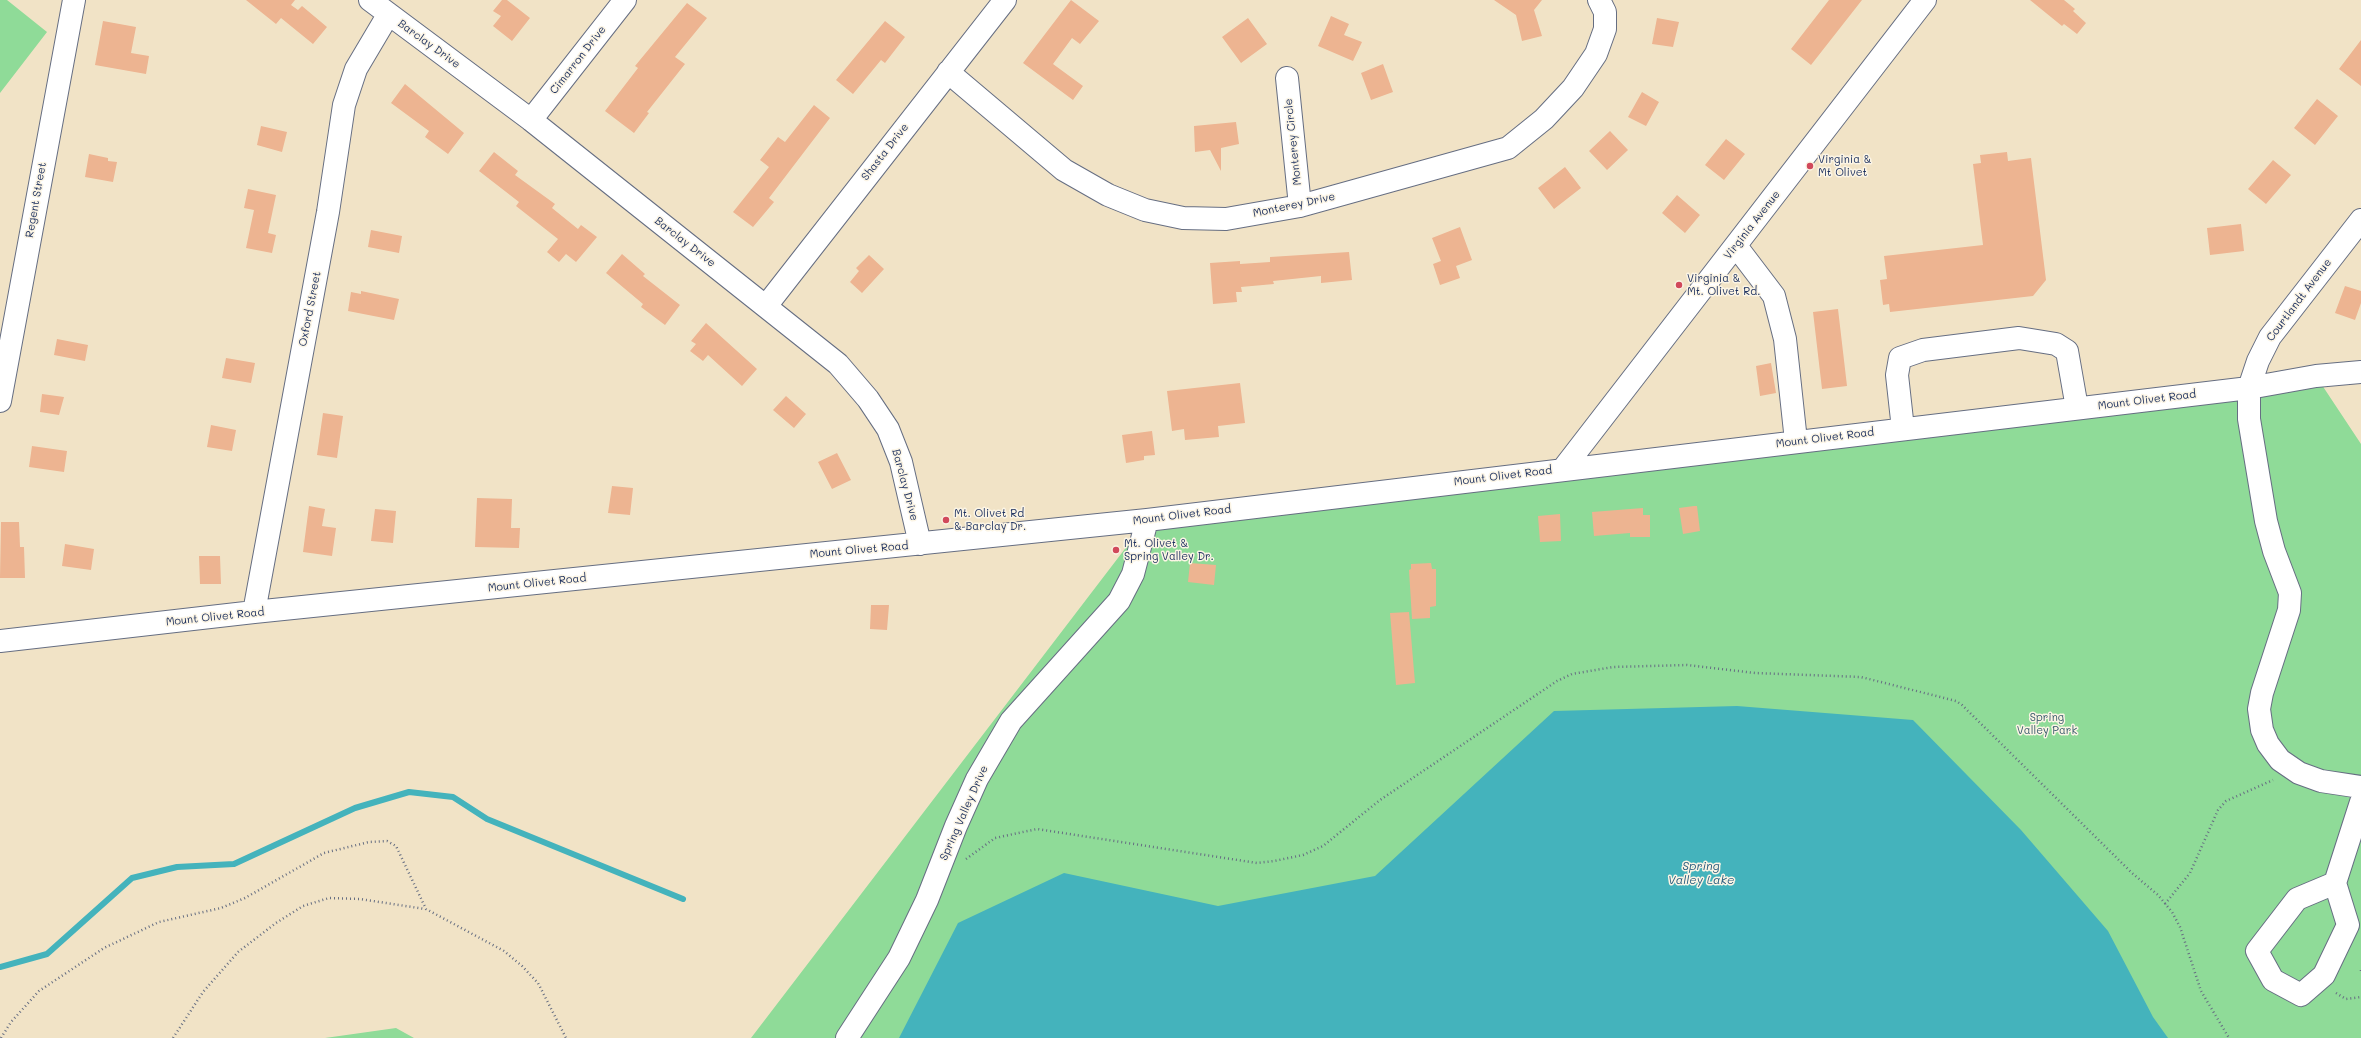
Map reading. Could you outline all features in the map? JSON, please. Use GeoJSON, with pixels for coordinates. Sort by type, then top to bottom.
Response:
{"type":"FeatureCollection","features":[{"type":"Feature","properties":{"kind":"street","name":"Regent Street"},"geometry":{"type":"LineString","coordinates":[[0,401],[74,0]]}},
{"type":"Feature","properties":{"kind":"street","name":"Barclay Drive"},"geometry":{"type":"LineString","coordinates":[[370,0],[531,120],[838,364],[868,399],[888,429],[901,462],[920,544]]}},
{"type":"Feature","properties":{"kind":"street","name":"Cimarron Drive"},"geometry":{"type":"LineString","coordinates":[[531,120],[625,0]]}},
{"type":"Feature","properties":{"kind":"street","name":"Shasta Drive"},"geometry":{"type":"LineString","coordinates":[[766,306],[1005,0]]}},
{"type":"Feature","properties":{"kind":"street","name":"Virginia Avenue"},"geometry":{"type":"LineString","coordinates":[[1564,469],[1925,0]]}},
{"type":"Feature","properties":{"kind":"street","name":"Monterey Drive"},"geometry":{"type":"LineString","coordinates":[[948,72],[1064,170],[1108,195],[1145,210],[1183,218],[1226,219],[1300,206],[1508,148],[1544,119],[1573,88],[1596,54],[1605,29],[1602,6]]}},
{"type":"Feature","properties":{"kind":"street","name":"Oxford Street"},"geometry":{"type":"LineString","coordinates":[[254,612],[328,212],[344,105],[356,69],[388,14]]}},
{"type":"Feature","properties":{"kind":"street","name":"Monterey Circle"},"geometry":{"type":"LineString","coordinates":[[1287,78],[1300,206]]}},
{"type":"Feature","properties":{"kind":"street","name":"Courtlandt Avenue"},"geometry":{"type":"LineString","coordinates":[[2361,220],[2270,337],[2258,361],[2250,388],[2249,418],[2266,522],[2274,551],[2290,593],[2289,610],[2262,693],[2259,709],[2261,723],[2268,744],[2280,760],[2292,768],[2321,781],[2361,787]]}},
{"type":"Feature","properties":{"kind":"street"},"geometry":{"type":"LineString","coordinates":[[1736,246],[1774,296],[1785,339],[1796,442]]}},
{"type":"Feature","properties":{"kind":"street"},"geometry":{"type":"LineString","coordinates":[[1903,429],[1897,375],[1900,358],[1923,350],[2019,338],[2056,344],[2067,351],[2077,408]]}},
{"type":"Feature","properties":{"kind":"street","name":"Mount Olivet Road"},"geometry":{"type":"LineString","coordinates":[[0,641],[254,612],[1147,520],[2250,388],[2316,376],[2361,372]]}},
{"type":"Feature","properties":{"kind":"street","name":"Spring Valley Drive"},"geometry":{"type":"LineString","coordinates":[[847,1038],[899,958],[927,900],[956,826],[981,772],[1011,721],[1119,601],[1133,574],[1147,520]]}},
{"type":"Feature","properties":{"kind":"street"},"geometry":{"type":"LineString","coordinates":[[2335,883],[2297,899],[2257,951],[2273,980],[2301,995],[2324,975],[2348,925],[2335,883],[2361,802]]}},
{"type":"Feature","properties":{"kind":"path"},"geometry":{"type":"LineString","coordinates":[[962,863],[996,838],[1037,829],[1257,863],[1303,855],[1323,846],[1380,800],[1557,681],[1589,670],[1646,665],[1687,665],[1755,673],[1861,677],[1956,701],[1971,711],[2132,873],[2165,904],[2180,928],[2202,991],[2229,1038]]}},
{"type":"Feature","properties":{"kind":"path"},"geometry":{"type":"LineString","coordinates":[[2165,904],[2190,873],[2218,810],[2226,801],[2280,777],[2292,768]]}},
{"type":"Feature","properties":{"kind":"path"},"geometry":{"type":"LineString","coordinates":[[1,1038],[11,1022],[39,991],[104,948],[159,922],[221,908],[245,898],[324,853],[369,842],[387,841],[396,846],[426,910]]}},
{"type":"Feature","properties":{"kind":"path"},"geometry":{"type":"LineString","coordinates":[[173,1038],[203,992],[238,952],[276,923],[303,906],[328,898],[360,899],[426,910],[504,951],[522,966],[538,983],[566,1038]]}},
{"type":"Feature","properties":{"kind":"green space"},"geometry":{"type":"Polygon","coordinates":[[[0,0],[7,0],[47,32],[0,93],[0,0]]]}},
{"type":"Feature","properties":{"kind":"green space","name":"Spring Valley Park"},"geometry":{"type":"Polygon","coordinates":[[[2316,376],[2361,444],[2361,1038],[751,1038],[1147,520],[2316,376]]]}},
{"type":"Feature","properties":{"kind":"green space"},"geometry":{"type":"Polygon","coordinates":[[[396,1028],[414,1038],[325,1038],[396,1028]]]}},
{"type":"Feature","properties":{"kind":"water","name":"Spring Valley Lake"},"geometry":{"type":"Polygon","coordinates":[[[1737,706],[1913,720],[2021,830],[2108,931],[2153,1017],[2168,1038],[899,1038],[958,923],[1064,873],[1218,906],[1375,876],[1554,711],[1737,706]]]}},
{"type":"Feature","properties":{"kind":"building"},"geometry":{"type":"Polygon","coordinates":[[[246,0],[295,0],[291,5],[298,10],[302,6],[327,27],[313,44],[281,18],[276,24],[246,0]]]}},
{"type":"Feature","properties":{"kind":"building"},"geometry":{"type":"Polygon","coordinates":[[[502,0],[507,0],[530,18],[512,41],[493,26],[501,16],[493,11],[502,0]]]}},
{"type":"Feature","properties":{"kind":"building"},"geometry":{"type":"Polygon","coordinates":[[[1071,0],[1099,21],[1080,44],[1072,38],[1053,64],[1083,86],[1073,100],[1023,63],[1071,0]]]}},
{"type":"Feature","properties":{"kind":"building"},"geometry":{"type":"Polygon","coordinates":[[[1494,0],[1542,0],[1534,10],[1542,36],[1522,41],[1516,15],[1494,0]]]}},
{"type":"Feature","properties":{"kind":"building"},"geometry":{"type":"Polygon","coordinates":[[[1829,0],[1862,0],[1811,65],[1791,49],[1829,0]]]}},
{"type":"Feature","properties":{"kind":"building"},"geometry":{"type":"Polygon","coordinates":[[[2030,0],[2064,0],[2075,9],[2073,11],[2086,23],[2077,34],[2064,24],[2062,26],[2030,0]]]}},
{"type":"Feature","properties":{"kind":"building"},"geometry":{"type":"Polygon","coordinates":[[[687,3],[707,18],[675,57],[685,64],[647,112],[649,113],[634,133],[605,111],[638,68],[635,66],[687,3]]]}},
{"type":"Feature","properties":{"kind":"building"},"geometry":{"type":"Polygon","coordinates":[[[1331,16],[1349,24],[1344,35],[1362,42],[1353,61],[1318,46],[1331,16]]]}},
{"type":"Feature","properties":{"kind":"building"},"geometry":{"type":"Polygon","coordinates":[[[1248,18],[1267,44],[1241,63],[1222,37],[1248,18]]]}},
{"type":"Feature","properties":{"kind":"building"},"geometry":{"type":"Polygon","coordinates":[[[1657,18],[1679,22],[1673,47],[1652,44],[1657,18]]]}},
{"type":"Feature","properties":{"kind":"building"},"geometry":{"type":"Polygon","coordinates":[[[103,21],[136,27],[131,53],[149,56],[146,74],[95,65],[103,21]]]}},
{"type":"Feature","properties":{"kind":"building"},"geometry":{"type":"Polygon","coordinates":[[[885,21],[905,37],[885,63],[881,60],[853,94],[836,80],[885,21]]]}},
{"type":"Feature","properties":{"kind":"building"},"geometry":{"type":"Polygon","coordinates":[[[2361,40],[2361,86],[2339,69],[2361,40]]]}},
{"type":"Feature","properties":{"kind":"building"},"geometry":{"type":"Polygon","coordinates":[[[1383,64],[1393,92],[1371,100],[1361,73],[1383,64]]]}},
{"type":"Feature","properties":{"kind":"building"},"geometry":{"type":"Polygon","coordinates":[[[405,84],[464,133],[448,154],[425,137],[429,131],[391,103],[405,84]]]}},
{"type":"Feature","properties":{"kind":"building"},"geometry":{"type":"Polygon","coordinates":[[[1642,92],[1659,102],[1646,126],[1628,117],[1642,92]]]}},
{"type":"Feature","properties":{"kind":"building"},"geometry":{"type":"Polygon","coordinates":[[[2317,99],[2338,116],[2315,145],[2294,128],[2317,99]]]}},
{"type":"Feature","properties":{"kind":"building"},"geometry":{"type":"Polygon","coordinates":[[[814,105],[830,118],[769,198],[774,202],[753,227],[733,212],[769,167],[760,160],[778,137],[785,142],[814,105]]]}},
{"type":"Feature","properties":{"kind":"building"},"geometry":{"type":"Polygon","coordinates":[[[1236,122],[1239,144],[1221,148],[1221,171],[1210,150],[1195,152],[1194,126],[1236,122]]]}},
{"type":"Feature","properties":{"kind":"building"},"geometry":{"type":"Polygon","coordinates":[[[261,126],[287,132],[282,152],[257,145],[261,126]]]}},
{"type":"Feature","properties":{"kind":"building"},"geometry":{"type":"Polygon","coordinates":[[[1610,131],[1628,150],[1607,170],[1589,151],[1610,131]]]}},
{"type":"Feature","properties":{"kind":"building"},"geometry":{"type":"Polygon","coordinates":[[[1726,139],[1745,154],[1724,180],[1705,165],[1726,139]]]}},
{"type":"Feature","properties":{"kind":"building"},"geometry":{"type":"Polygon","coordinates":[[[494,152],[518,171],[515,175],[555,204],[552,208],[578,229],[581,225],[597,237],[576,262],[566,254],[559,262],[547,252],[558,239],[516,206],[519,202],[479,171],[494,152]]]}},
{"type":"Feature","properties":{"kind":"building"},"geometry":{"type":"Polygon","coordinates":[[[2007,152],[2008,161],[2031,158],[2046,280],[2033,296],[1890,312],[1889,304],[1883,305],[1880,280],[1887,279],[1884,256],[1983,245],[1973,164],[1981,163],[1980,155],[2007,152]]]}},
{"type":"Feature","properties":{"kind":"building"},"geometry":{"type":"Polygon","coordinates":[[[89,154],[108,158],[108,161],[117,162],[113,182],[85,177],[89,154]]]}},
{"type":"Feature","properties":{"kind":"building"},"geometry":{"type":"Polygon","coordinates":[[[2273,160],[2291,175],[2266,204],[2248,189],[2273,160]]]}},
{"type":"Feature","properties":{"kind":"building"},"geometry":{"type":"Polygon","coordinates":[[[1565,167],[1581,188],[1554,209],[1538,188],[1565,167]]]}},
{"type":"Feature","properties":{"kind":"building"},"geometry":{"type":"Polygon","coordinates":[[[248,189],[276,195],[268,233],[276,235],[272,253],[246,248],[254,210],[244,208],[248,189]]]}},
{"type":"Feature","properties":{"kind":"building"},"geometry":{"type":"Polygon","coordinates":[[[1677,195],[1700,215],[1685,233],[1662,213],[1677,195]]]}},
{"type":"Feature","properties":{"kind":"building"},"geometry":{"type":"Polygon","coordinates":[[[2241,224],[2244,251],[2210,255],[2207,228],[2241,224]]]}},
{"type":"Feature","properties":{"kind":"building"},"geometry":{"type":"Polygon","coordinates":[[[1460,227],[1472,260],[1456,266],[1460,278],[1440,285],[1433,264],[1441,261],[1432,238],[1460,227]]]}},
{"type":"Feature","properties":{"kind":"building"},"geometry":{"type":"Polygon","coordinates":[[[371,230],[402,236],[399,253],[368,247],[371,230]]]}},
{"type":"Feature","properties":{"kind":"building"},"geometry":{"type":"Polygon","coordinates":[[[1349,252],[1352,280],[1321,283],[1321,276],[1273,281],[1274,284],[1241,287],[1242,292],[1236,292],[1237,302],[1213,304],[1210,263],[1240,261],[1240,264],[1270,262],[1270,257],[1349,252]]]}},
{"type":"Feature","properties":{"kind":"building"},"geometry":{"type":"Polygon","coordinates":[[[622,254],[645,274],[643,276],[680,305],[665,325],[641,307],[643,304],[606,273],[622,254]]]}},
{"type":"Feature","properties":{"kind":"building"},"geometry":{"type":"Polygon","coordinates":[[[869,255],[884,269],[862,293],[850,282],[859,271],[856,268],[869,255]]]}},
{"type":"Feature","properties":{"kind":"building"},"geometry":{"type":"Polygon","coordinates":[[[2345,286],[2361,291],[2361,303],[2355,320],[2335,313],[2345,286]]]}},
{"type":"Feature","properties":{"kind":"building"},"geometry":{"type":"Polygon","coordinates":[[[361,291],[399,299],[394,320],[348,311],[351,292],[361,294],[361,291]]]}},
{"type":"Feature","properties":{"kind":"building"},"geometry":{"type":"Polygon","coordinates":[[[1838,309],[1847,386],[1822,389],[1813,312],[1838,309]]]}},
{"type":"Feature","properties":{"kind":"building"},"geometry":{"type":"Polygon","coordinates":[[[706,323],[757,369],[742,386],[708,355],[703,361],[690,351],[696,344],[691,341],[706,323]]]}},
{"type":"Feature","properties":{"kind":"building"},"geometry":{"type":"Polygon","coordinates":[[[57,339],[88,345],[85,361],[54,355],[57,339]]]}},
{"type":"Feature","properties":{"kind":"building"},"geometry":{"type":"Polygon","coordinates":[[[226,358],[255,363],[251,383],[222,378],[226,358]]]}},
{"type":"Feature","properties":{"kind":"building"},"geometry":{"type":"Polygon","coordinates":[[[1771,363],[1776,393],[1760,396],[1756,366],[1771,363]]]}},
{"type":"Feature","properties":{"kind":"building"},"geometry":{"type":"Polygon","coordinates":[[[1240,383],[1245,423],[1218,426],[1219,437],[1185,440],[1184,429],[1172,431],[1167,391],[1240,383]]]}},
{"type":"Feature","properties":{"kind":"building"},"geometry":{"type":"Polygon","coordinates":[[[42,394],[64,397],[59,415],[40,412],[42,394]]]}},
{"type":"Feature","properties":{"kind":"building"},"geometry":{"type":"Polygon","coordinates":[[[786,396],[806,414],[794,428],[773,410],[786,396]]]}},
{"type":"Feature","properties":{"kind":"building"},"geometry":{"type":"Polygon","coordinates":[[[323,413],[343,416],[337,458],[317,455],[323,413]]]}},
{"type":"Feature","properties":{"kind":"building"},"geometry":{"type":"Polygon","coordinates":[[[211,425],[236,430],[232,451],[207,447],[211,425]]]}},
{"type":"Feature","properties":{"kind":"building"},"geometry":{"type":"Polygon","coordinates":[[[1152,431],[1155,455],[1144,456],[1144,460],[1126,463],[1122,435],[1152,431]]]}},
{"type":"Feature","properties":{"kind":"building"},"geometry":{"type":"Polygon","coordinates":[[[32,446],[67,451],[64,472],[29,467],[32,446]]]}},
{"type":"Feature","properties":{"kind":"building"},"geometry":{"type":"Polygon","coordinates":[[[837,453],[851,480],[832,489],[818,462],[837,453]]]}},
{"type":"Feature","properties":{"kind":"building"},"geometry":{"type":"Polygon","coordinates":[[[612,486],[633,488],[630,515],[608,513],[612,486]]]}},
{"type":"Feature","properties":{"kind":"building"},"geometry":{"type":"Polygon","coordinates":[[[477,498],[512,499],[511,528],[520,528],[519,548],[475,547],[477,498]]]}},
{"type":"Feature","properties":{"kind":"building"},"geometry":{"type":"Polygon","coordinates":[[[309,506],[325,509],[322,526],[336,528],[332,556],[303,552],[309,506]]]}},
{"type":"Feature","properties":{"kind":"building"},"geometry":{"type":"Polygon","coordinates":[[[1697,506],[1700,531],[1683,534],[1679,508],[1697,506]]]}},
{"type":"Feature","properties":{"kind":"building"},"geometry":{"type":"Polygon","coordinates":[[[1643,508],[1643,515],[1650,515],[1650,537],[1630,537],[1630,533],[1594,536],[1592,512],[1643,508]]]}},
{"type":"Feature","properties":{"kind":"building"},"geometry":{"type":"Polygon","coordinates":[[[375,509],[396,511],[393,543],[371,541],[375,509]]]}},
{"type":"Feature","properties":{"kind":"building"},"geometry":{"type":"Polygon","coordinates":[[[1560,514],[1561,541],[1540,542],[1538,516],[1560,514]]]}},
{"type":"Feature","properties":{"kind":"building"},"geometry":{"type":"Polygon","coordinates":[[[1,522],[19,522],[20,547],[24,547],[25,578],[0,578],[1,522]]]}},
{"type":"Feature","properties":{"kind":"building"},"geometry":{"type":"Polygon","coordinates":[[[65,544],[94,549],[91,570],[62,566],[65,544]]]}},
{"type":"Feature","properties":{"kind":"building"},"geometry":{"type":"Polygon","coordinates":[[[199,556],[220,556],[221,584],[200,584],[199,556]]]}},
{"type":"Feature","properties":{"kind":"building"},"geometry":{"type":"Polygon","coordinates":[[[1190,563],[1216,565],[1214,585],[1188,582],[1190,563]]]}},
{"type":"Feature","properties":{"kind":"building"},"geometry":{"type":"Polygon","coordinates":[[[1431,563],[1432,569],[1436,569],[1436,606],[1430,607],[1430,618],[1412,619],[1409,570],[1411,569],[1411,564],[1431,563]]]}},
{"type":"Feature","properties":{"kind":"building"},"geometry":{"type":"Polygon","coordinates":[[[871,605],[889,605],[887,630],[870,629],[871,605]]]}},
{"type":"Feature","properties":{"kind":"building"},"geometry":{"type":"Polygon","coordinates":[[[1409,612],[1415,683],[1396,685],[1390,613],[1409,612]]]}},
{"type":"Feature","properties":{"kind":"waterway"},"geometry":{"type":"LineString","coordinates":[[0,967],[47,954],[132,878],[177,867],[234,864],[355,808],[409,792],[453,797],[487,819],[683,899]]}},
{"type":"Feature","properties":{"kind":"place","name":"Virginia & Mt Olivet"},"geometry":{"type":"Point","coordinates":[1810,166]}},
{"type":"Feature","properties":{"kind":"place","name":"Virginia & Mt. Olivet Rd."},"geometry":{"type":"Point","coordinates":[1679,285]}},
{"type":"Feature","properties":{"kind":"place","name":"Mt. Olivet Rd & Barclay Dr."},"geometry":{"type":"Point","coordinates":[946,520]}},
{"type":"Feature","properties":{"kind":"place","name":"Mt. Olivet & Spring Valley Dr."},"geometry":{"type":"Point","coordinates":[1116,550]}}]}
